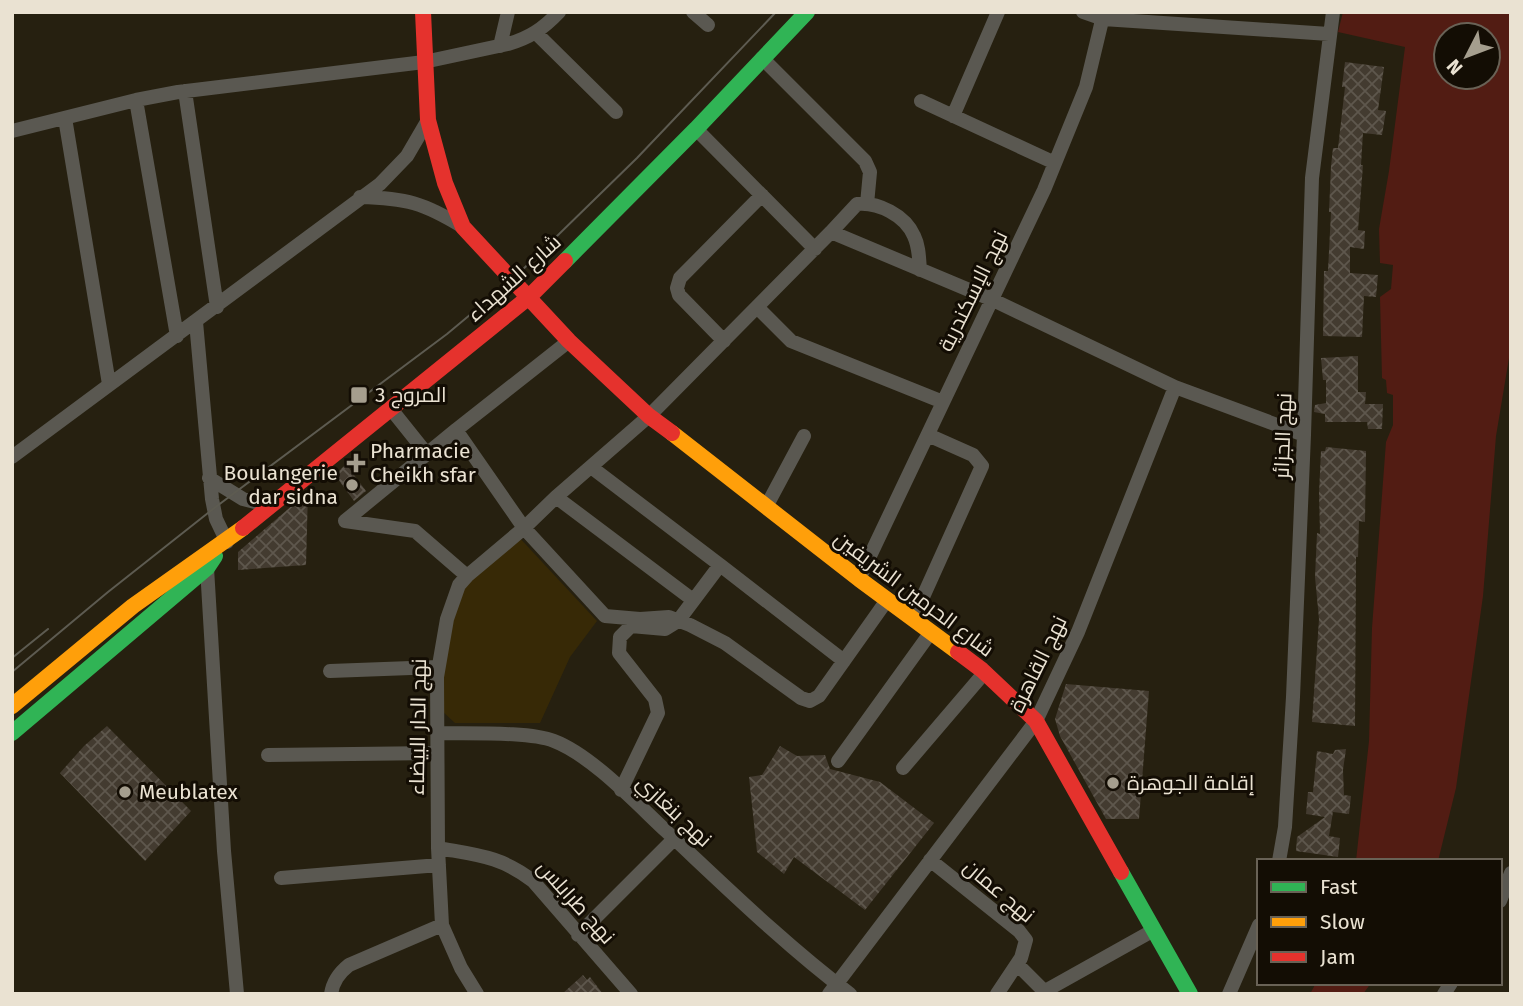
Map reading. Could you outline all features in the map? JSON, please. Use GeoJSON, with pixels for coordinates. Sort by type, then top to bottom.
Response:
{"type":"FeatureCollection","features":[{"type":"Feature","properties":{"kind":"main road"},"geometry":{"type":"LineString","coordinates":[[423,12],[428,120],[446,183],[463,227]]}},
{"type":"Feature","properties":{"kind":"main road","name":"شارع الشهداء"},"geometry":{"type":"LineString","coordinates":[[12,733],[224,543],[529,297],[696,129],[807,12]]}},
{"type":"Feature","properties":{"kind":"main road","name":"شارع الحرمين الشريفين"},"geometry":{"type":"LineString","coordinates":[[463,227],[569,341],[649,416],[985,673],[1036,721],[1190,994]]}},
{"type":"Feature","properties":{"kind":"main road","name":"شارع الشهداء"},"geometry":{"type":"LineString","coordinates":[[12,706],[80,647],[203,562]]}},
{"type":"Feature","properties":{"kind":"street"},"geometry":{"type":"LineString","coordinates":[[500,46],[508,12]]}},
{"type":"Feature","properties":{"kind":"street"},"geometry":{"type":"LineString","coordinates":[[12,131],[136,100],[185,91],[424,62],[500,46],[536,33],[559,12]]}},
{"type":"Feature","properties":{"kind":"street"},"geometry":{"type":"LineString","coordinates":[[694,12],[708,26]]}},
{"type":"Feature","properties":{"kind":"street"},"geometry":{"type":"LineString","coordinates":[[953,116],[998,12]]}},
{"type":"Feature","properties":{"kind":"street"},"geometry":{"type":"LineString","coordinates":[[1083,12],[1104,16],[1329,34]]}},
{"type":"Feature","properties":{"kind":"street","name":"نهج الجزائر"},"geometry":{"type":"LineString","coordinates":[[1279,859],[1285,827],[1292,709],[1304,435],[1311,177],[1333,12]]}},
{"type":"Feature","properties":{"kind":"street","name":"نهج الإسكندرية"},"geometry":{"type":"LineString","coordinates":[[859,579],[993,300],[1055,163],[1086,86],[1104,16]]}},
{"type":"Feature","properties":{"kind":"street"},"geometry":{"type":"LineString","coordinates":[[536,33],[616,112]]}},
{"type":"Feature","properties":{"kind":"street"},"geometry":{"type":"LineString","coordinates":[[762,58],[865,161],[870,172],[867,204],[888,210],[911,229],[915,237],[920,270]]}},
{"type":"Feature","properties":{"kind":"street"},"geometry":{"type":"LineString","coordinates":[[185,91],[217,307]]}},
{"type":"Feature","properties":{"kind":"street"},"geometry":{"type":"LineString","coordinates":[[136,100],[177,336]]}},
{"type":"Feature","properties":{"kind":"street"},"geometry":{"type":"LineString","coordinates":[[921,101],[1055,163]]}},
{"type":"Feature","properties":{"kind":"street"},"geometry":{"type":"LineString","coordinates":[[65,118],[108,384]]}},
{"type":"Feature","properties":{"kind":"street"},"geometry":{"type":"LineString","coordinates":[[12,457],[380,184],[417,142],[428,120]]}},
{"type":"Feature","properties":{"kind":"street"},"geometry":{"type":"LineString","coordinates":[[696,129],[814,249]]}},
{"type":"Feature","properties":{"kind":"street"},"geometry":{"type":"LineString","coordinates":[[724,341],[679,295],[678,283],[762,195]]}},
{"type":"Feature","properties":{"kind":"street"},"geometry":{"type":"LineString","coordinates":[[360,197],[400,198],[419,203],[463,227]]}},
{"type":"Feature","properties":{"kind":"street","name":"نهج الدار البيضاء"},"geometry":{"type":"LineString","coordinates":[[477,994],[461,968],[442,925],[438,848],[438,667],[447,619],[459,585],[649,416],[857,204],[867,204]]}},
{"type":"Feature","properties":{"kind":"street"},"geometry":{"type":"LineString","coordinates":[[831,232],[993,300],[1175,387],[1304,435]]}},
{"type":"Feature","properties":{"kind":"street"},"geometry":{"type":"LineString","coordinates":[[757,307],[791,341],[943,402]]}},
{"type":"Feature","properties":{"kind":"street"},"geometry":{"type":"LineString","coordinates":[[196,322],[209,478],[213,509],[224,543]]}},
{"type":"Feature","properties":{"kind":"street"},"geometry":{"type":"LineString","coordinates":[[467,576],[415,531],[345,521],[569,341]]}},
{"type":"Feature","properties":{"kind":"street","name":"نهج القاهرة"},"geometry":{"type":"LineString","coordinates":[[832,989],[1036,721],[1078,632],[1175,387]]}},
{"type":"Feature","properties":{"kind":"street"},"geometry":{"type":"LineString","coordinates":[[391,409],[427,454]]}},
{"type":"Feature","properties":{"kind":"street"},"geometry":{"type":"LineString","coordinates":[[456,430],[524,528],[605,616],[640,619],[669,617],[725,643],[801,698],[810,701],[819,696],[887,600]]}},
{"type":"Feature","properties":{"kind":"street"},"geometry":{"type":"LineString","coordinates":[[913,619],[982,466],[973,455],[928,435]]}},
{"type":"Feature","properties":{"kind":"street"},"geometry":{"type":"LineString","coordinates":[[766,507],[804,436]]}},
{"type":"Feature","properties":{"kind":"street"},"geometry":{"type":"LineString","coordinates":[[591,467],[844,661]]}},
{"type":"Feature","properties":{"kind":"street"},"geometry":{"type":"LineString","coordinates":[[209,478],[243,499],[270,506]]}},
{"type":"Feature","properties":{"kind":"street"},"geometry":{"type":"LineString","coordinates":[[556,497],[693,600]]}},
{"type":"Feature","properties":{"kind":"street"},"geometry":{"type":"LineString","coordinates":[[203,562],[237,994]]}},
{"type":"Feature","properties":{"kind":"street"},"geometry":{"type":"LineString","coordinates":[[621,790],[658,713],[655,699],[619,653],[620,637],[631,626],[665,629],[678,621],[720,565]]}},
{"type":"Feature","properties":{"kind":"street"},"geometry":{"type":"LineString","coordinates":[[838,761],[931,632]]}},
{"type":"Feature","properties":{"kind":"street"},"geometry":{"type":"LineString","coordinates":[[330,671],[438,667]]}},
{"type":"Feature","properties":{"kind":"street"},"geometry":{"type":"LineString","coordinates":[[903,768],[985,673]]}},
{"type":"Feature","properties":{"kind":"street","name":"نهج بنغازي"},"geometry":{"type":"LineString","coordinates":[[437,733],[528,736],[552,740],[593,766],[621,790],[832,989],[850,994]]}},
{"type":"Feature","properties":{"kind":"street"},"geometry":{"type":"LineString","coordinates":[[268,755],[437,753]]}},
{"type":"Feature","properties":{"kind":"street"},"geometry":{"type":"LineString","coordinates":[[578,935],[674,839]]}},
{"type":"Feature","properties":{"kind":"street","name":"نهج طرابلس"},"geometry":{"type":"LineString","coordinates":[[438,848],[498,859],[533,881],[631,994]]}},
{"type":"Feature","properties":{"kind":"street","name":"نهج عمان"},"geometry":{"type":"LineString","coordinates":[[930,860],[1026,940],[1025,949],[1017,964],[996,994]]}},
{"type":"Feature","properties":{"kind":"street"},"geometry":{"type":"LineString","coordinates":[[281,878],[439,865]]}},
{"type":"Feature","properties":{"kind":"street"},"geometry":{"type":"LineString","coordinates":[[1502,896],[1511,873]]}},
{"type":"Feature","properties":{"kind":"street"},"geometry":{"type":"LineString","coordinates":[[331,994],[333,983],[349,965],[442,925]]}},
{"type":"Feature","properties":{"kind":"street"},"geometry":{"type":"LineString","coordinates":[[1017,964],[1046,993],[1154,930]]}},
{"type":"Feature","properties":{"kind":"street"},"geometry":{"type":"LineString","coordinates":[[1229,994],[1257,930]]}},
{"type":"Feature","properties":{"kind":"shaded area"},"geometry":{"type":"Polygon","coordinates":[[[1343,12],[1511,12],[1511,346],[1496,436],[1483,596],[1456,788],[1438,859],[1356,859],[1369,741],[1372,628],[1386,442],[1393,425],[1393,395],[1387,393],[1386,380],[1382,378],[1380,297],[1391,289],[1393,265],[1380,263],[1379,229],[1405,47],[1338,32],[1343,12]]]}},
{"type":"Feature","properties":{"kind":"shaded area"},"geometry":{"type":"Polygon","coordinates":[[[516,534],[597,621],[570,657],[540,723],[455,723],[442,711],[445,635],[466,580],[516,534]]]}},
{"type":"Feature","properties":{"kind":"shaded area"},"geometry":{"type":"Polygon","coordinates":[[[1315,985],[1370,985],[1363,994],[1310,994],[1315,985]]]}},
{"type":"Feature","properties":{"kind":"building"},"geometry":{"type":"Polygon","coordinates":[[[1345,62],[1384,67],[1378,110],[1386,111],[1382,135],[1363,133],[1358,230],[1365,231],[1364,249],[1350,247],[1350,273],[1378,275],[1376,297],[1364,296],[1362,337],[1323,336],[1324,271],[1328,271],[1331,212],[1331,166],[1333,148],[1338,148],[1345,62]]]}},
{"type":"Feature","properties":{"kind":"building"},"geometry":{"type":"Polygon","coordinates":[[[1358,356],[1358,392],[1366,392],[1365,404],[1383,404],[1382,429],[1368,429],[1367,422],[1325,422],[1325,414],[1314,412],[1315,405],[1326,403],[1326,380],[1323,380],[1321,358],[1358,356]]]}},
{"type":"Feature","properties":{"kind":"building"},"geometry":{"type":"Polygon","coordinates":[[[1326,447],[1366,451],[1365,522],[1359,521],[1356,557],[1355,726],[1312,722],[1319,619],[1315,577],[1317,533],[1320,534],[1321,451],[1325,451],[1326,447]]]}},
{"type":"Feature","properties":{"kind":"building","name":"Boulangerie dar sidna"},"geometry":{"type":"Polygon","coordinates":[[[346,464],[366,491],[354,501],[335,475],[346,464]]]}},
{"type":"Feature","properties":{"kind":"building"},"geometry":{"type":"Polygon","coordinates":[[[308,492],[306,565],[238,570],[238,552],[308,492]]]}},
{"type":"Feature","properties":{"kind":"building","name":"إقامة الجوهرة"},"geometry":{"type":"Polygon","coordinates":[[[1066,684],[1149,691],[1139,819],[1106,819],[1060,736],[1055,719],[1066,684]]]}},
{"type":"Feature","properties":{"kind":"building","name":"Meublatex"},"geometry":{"type":"Polygon","coordinates":[[[107,726],[191,811],[145,861],[60,773],[84,746],[107,726]]]}},
{"type":"Feature","properties":{"kind":"building"},"geometry":{"type":"Polygon","coordinates":[[[780,746],[797,756],[825,755],[830,769],[880,782],[934,823],[865,910],[794,857],[784,874],[757,852],[749,777],[762,775],[780,746]]]}},
{"type":"Feature","properties":{"kind":"building"},"geometry":{"type":"Polygon","coordinates":[[[1346,749],[1344,795],[1351,796],[1349,814],[1333,812],[1329,836],[1340,838],[1338,857],[1296,851],[1297,837],[1325,817],[1306,814],[1308,792],[1313,792],[1317,751],[1333,754],[1335,750],[1346,749]]]}},
{"type":"Feature","properties":{"kind":"building"},"geometry":{"type":"Polygon","coordinates":[[[583,975],[587,980],[590,977],[603,994],[562,994],[583,975]]]}},
{"type":"Feature","properties":{"kind":"tram line"},"geometry":{"type":"LineString","coordinates":[[12,672],[213,509],[447,334],[513,279],[637,158],[776,12]]}},
{"type":"Feature","properties":{"kind":"tram line"},"geometry":{"type":"LineString","coordinates":[[12,658],[48,629]]}},
{"type":"Feature","properties":{"kind":"traffic: fast"},"geometry":{"type":"LineString","coordinates":[[565,261],[807,12]]}},
{"type":"Feature","properties":{"kind":"traffic: fast"},"geometry":{"type":"LineString","coordinates":[[12,733],[207,568],[215,556]]}},
{"type":"Feature","properties":{"kind":"traffic: fast"},"geometry":{"type":"LineString","coordinates":[[1121,872],[1190,994]]}},
{"type":"Feature","properties":{"kind":"traffic: slow"},"geometry":{"type":"LineString","coordinates":[[672,433],[859,579],[958,652]]}},
{"type":"Feature","properties":{"kind":"traffic: slow"},"geometry":{"type":"LineString","coordinates":[[12,706],[133,606],[243,528]]}},
{"type":"Feature","properties":{"kind":"traffic: jam"},"geometry":{"type":"LineString","coordinates":[[423,12],[428,120],[445,183],[463,227],[569,341],[649,416],[672,433]]}},
{"type":"Feature","properties":{"kind":"traffic: jam"},"geometry":{"type":"LineString","coordinates":[[243,528],[529,297],[565,261]]}},
{"type":"Feature","properties":{"kind":"traffic: jam"},"geometry":{"type":"LineString","coordinates":[[958,652],[982,670],[1036,721],[1121,872]]}},
{"type":"Feature","properties":{"kind":"place","name":"المروج 3"},"geometry":{"type":"Point","coordinates":[359,395]}},
{"type":"Feature","properties":{"kind":"place","name":"Pharmacie Cheikh sfar"},"geometry":{"type":"Point","coordinates":[356,463]}},
{"type":"Feature","properties":{"kind":"place","name":"Boulangerie dar sidna"},"geometry":{"type":"Point","coordinates":[352,485]}},
{"type":"Feature","properties":{"kind":"place","name":"إقامة الجوهرة"},"geometry":{"type":"Point","coordinates":[1113,783]}},
{"type":"Feature","properties":{"kind":"place","name":"Meublatex"},"geometry":{"type":"Point","coordinates":[125,792]}}]}
